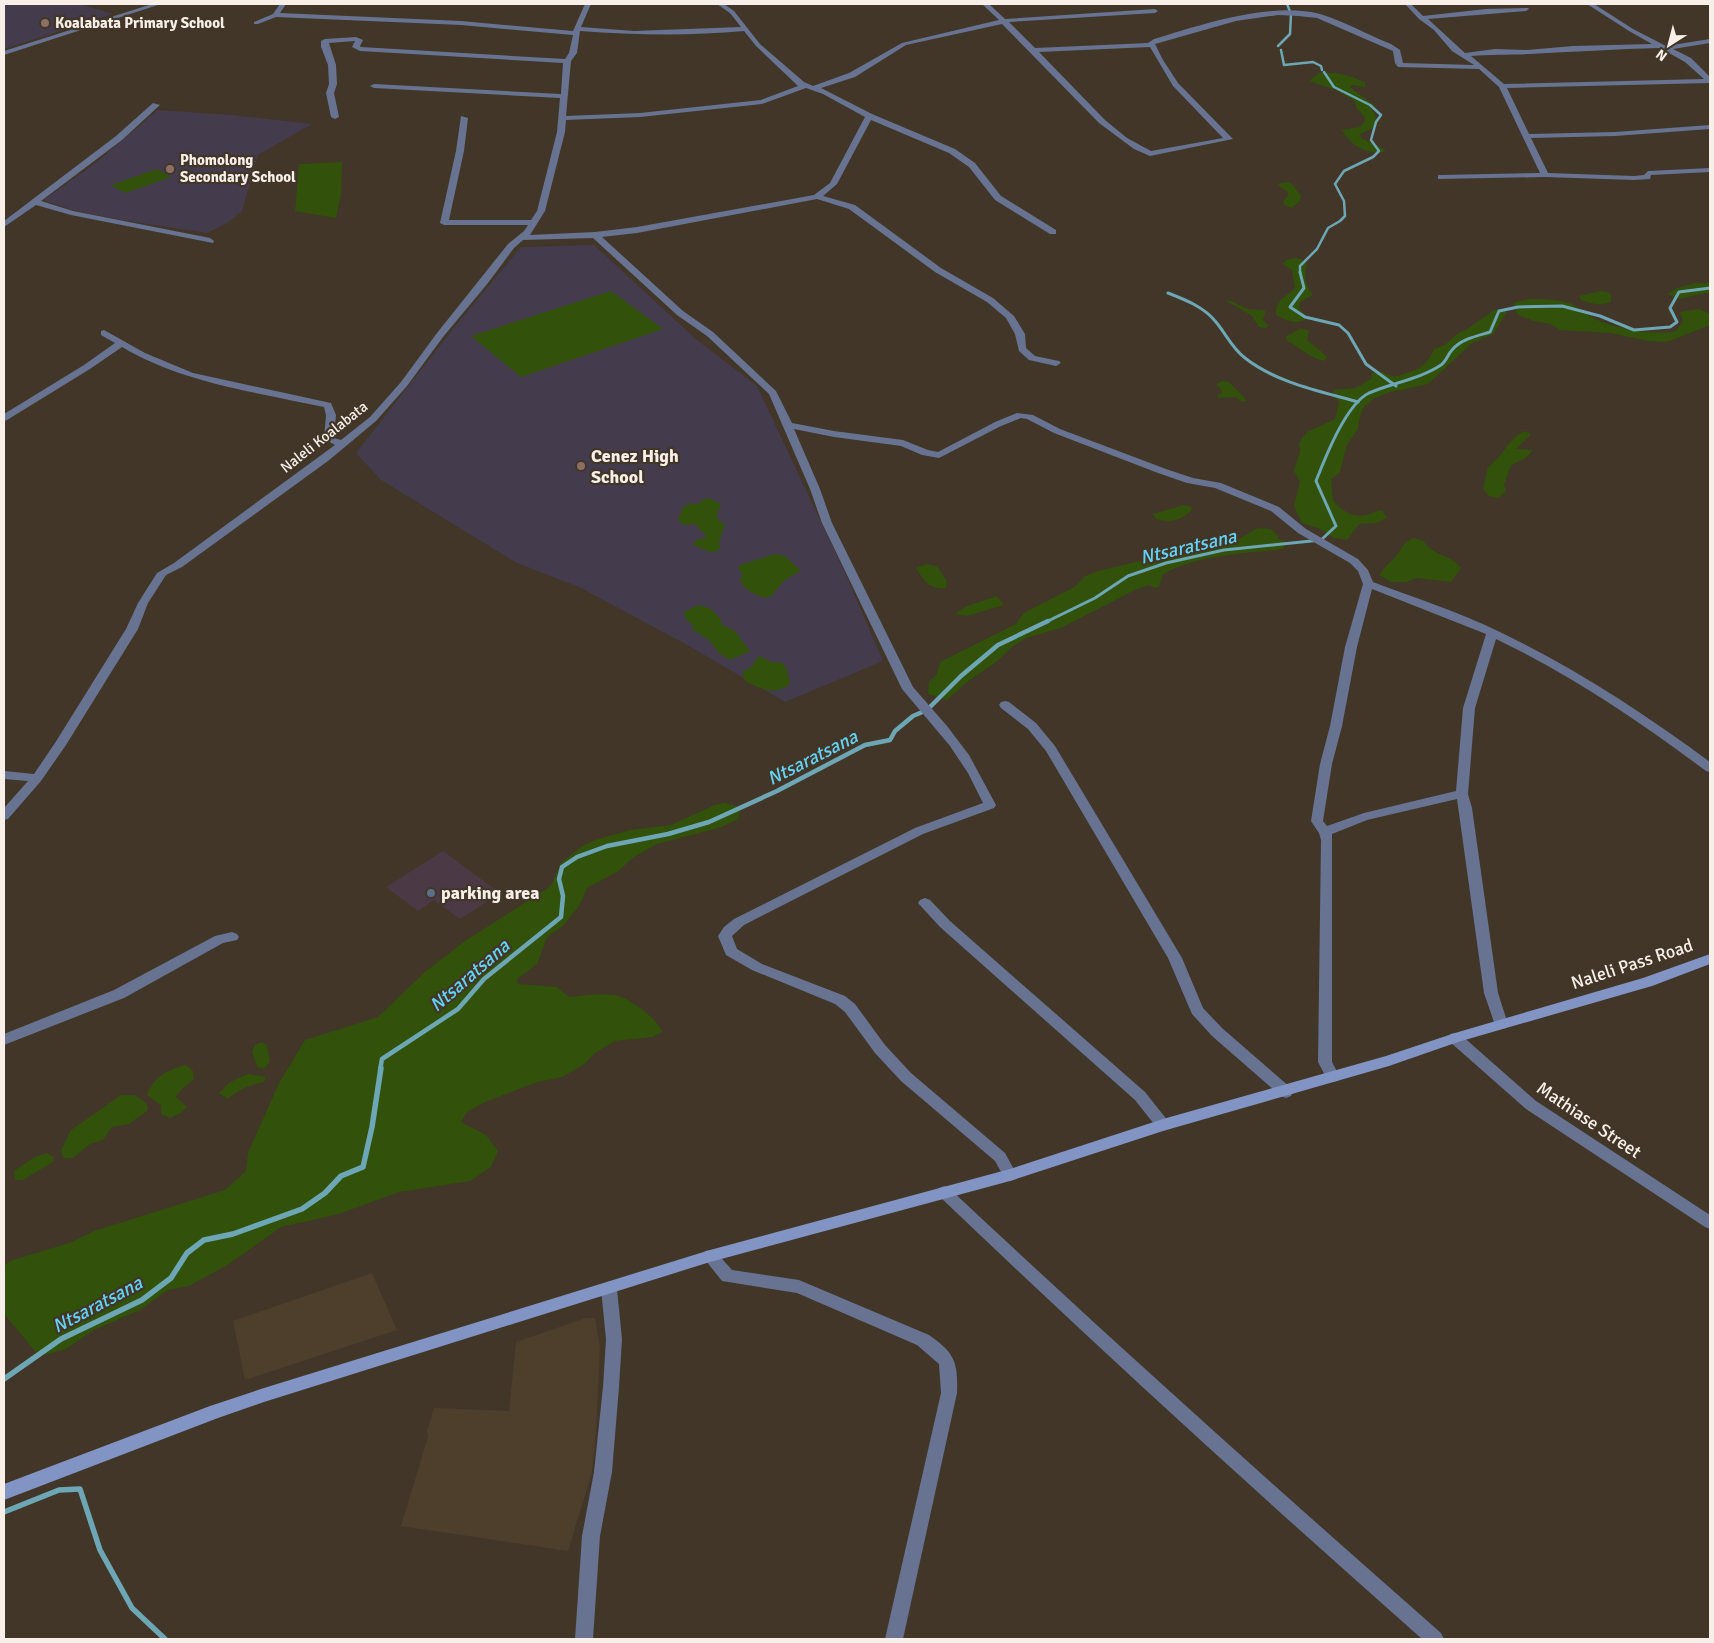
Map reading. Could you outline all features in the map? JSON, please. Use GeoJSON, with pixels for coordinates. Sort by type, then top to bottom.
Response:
{"type":"FeatureCollection","features":[{"type":"Feature","properties":{"kind":"main road","name":"Naleli Pass Road"},"geometry":{"type":"LineString","coordinates":[[4,1492],[216,1411],[710,1256],[1010,1175],[1163,1125],[1286,1092],[1389,1061],[1455,1038],[1647,982],[1710,959]]}},
{"type":"Feature","properties":{"kind":"street"},"geometry":{"type":"LineString","coordinates":[[4,53],[158,4]]}},
{"type":"Feature","properties":{"kind":"street"},"geometry":{"type":"LineString","coordinates":[[275,15],[283,4]]}},
{"type":"Feature","properties":{"kind":"street","name":"Naleli Koalabata"},"geometry":{"type":"LineString","coordinates":[[4,816],[37,778],[132,629],[143,603],[162,573],[188,558],[342,444],[372,419],[396,394],[511,246],[527,233],[541,210],[556,154],[563,118],[567,62],[576,44],[577,31],[588,4]]}},
{"type":"Feature","properties":{"kind":"street"},"geometry":{"type":"LineString","coordinates":[[720,4],[728,8],[747,29],[758,45],[804,86],[841,100],[869,116],[958,154],[972,165],[998,198],[1053,232]]}},
{"type":"Feature","properties":{"kind":"street"},"geometry":{"type":"LineString","coordinates":[[985,4],[1034,50],[1098,120],[1139,150],[1150,154],[1173,148],[1230,139],[1166,75],[1152,45]]}},
{"type":"Feature","properties":{"kind":"street"},"geometry":{"type":"LineString","coordinates":[[1408,4],[1421,18],[1502,86],[1545,175]]}},
{"type":"Feature","properties":{"kind":"street"},"geometry":{"type":"LineString","coordinates":[[1590,4],[1631,30],[1688,60],[1710,81]]}},
{"type":"Feature","properties":{"kind":"street"},"geometry":{"type":"LineString","coordinates":[[1421,18],[1526,9]]}},
{"type":"Feature","properties":{"kind":"street"},"geometry":{"type":"LineString","coordinates":[[813,88],[852,75],[904,44],[1002,21],[1155,10]]}},
{"type":"Feature","properties":{"kind":"street"},"geometry":{"type":"LineString","coordinates":[[1152,45],[1151,43],[1156,40],[1230,20],[1272,14],[1308,14],[1318,16],[1396,50],[1399,63],[1401,64],[1478,67]]}},
{"type":"Feature","properties":{"kind":"street"},"geometry":{"type":"LineString","coordinates":[[256,23],[275,15],[634,33],[711,32],[747,29]]}},
{"type":"Feature","properties":{"kind":"street"},"geometry":{"type":"LineString","coordinates":[[335,117],[330,93],[332,65],[325,47],[325,41],[356,39],[359,40],[356,47],[360,49],[567,62]]}},
{"type":"Feature","properties":{"kind":"street"},"geometry":{"type":"LineString","coordinates":[[1465,55],[1495,51],[1527,52],[1573,48],[1664,47],[1710,41]]}},
{"type":"Feature","properties":{"kind":"street"},"geometry":{"type":"LineString","coordinates":[[1034,50],[1152,45]]}},
{"type":"Feature","properties":{"kind":"street"},"geometry":{"type":"LineString","coordinates":[[1502,86],[1710,81]]}},
{"type":"Feature","properties":{"kind":"street"},"geometry":{"type":"LineString","coordinates":[[374,86],[564,96]]}},
{"type":"Feature","properties":{"kind":"street"},"geometry":{"type":"LineString","coordinates":[[563,118],[640,114],[762,102],[804,86]]}},
{"type":"Feature","properties":{"kind":"street"},"geometry":{"type":"LineString","coordinates":[[4,225],[119,138],[156,105]]}},
{"type":"Feature","properties":{"kind":"street"},"geometry":{"type":"LineString","coordinates":[[519,238],[595,235],[710,218],[817,197],[826,192],[833,184],[869,116]]}},
{"type":"Feature","properties":{"kind":"street"},"geometry":{"type":"LineString","coordinates":[[464,118],[460,151],[444,223],[534,222]]}},
{"type":"Feature","properties":{"kind":"street"},"geometry":{"type":"LineString","coordinates":[[1525,136],[1615,134],[1710,127]]}},
{"type":"Feature","properties":{"kind":"street"},"geometry":{"type":"LineString","coordinates":[[1441,177],[1545,175],[1634,178],[1647,177],[1648,173],[1710,170]]}},
{"type":"Feature","properties":{"kind":"street"},"geometry":{"type":"LineString","coordinates":[[817,197],[852,207],[938,270],[990,300],[1010,316],[1020,334],[1022,349],[1032,358],[1056,363]]}},
{"type":"Feature","properties":{"kind":"street"},"geometry":{"type":"LineString","coordinates":[[36,202],[71,213],[210,241]]}},
{"type":"Feature","properties":{"kind":"street"},"geometry":{"type":"LineString","coordinates":[[595,235],[680,313],[710,334],[773,393],[816,489],[827,523],[908,689],[974,770],[990,804],[919,831],[739,922],[725,936],[731,952],[757,967],[840,1000],[850,1008],[880,1049],[906,1077],[1000,1157],[1010,1175]]}},
{"type":"Feature","properties":{"kind":"street"},"geometry":{"type":"LineString","coordinates":[[104,333],[142,355],[190,375],[328,405],[331,415],[329,439],[342,444]]}},
{"type":"Feature","properties":{"kind":"street"},"geometry":{"type":"LineString","coordinates":[[4,418],[121,344]]}},
{"type":"Feature","properties":{"kind":"street"},"geometry":{"type":"LineString","coordinates":[[788,425],[834,434],[903,443],[926,454],[939,455],[998,424],[1020,415],[1030,417],[1058,431],[1162,471],[1191,481],[1217,485],[1275,508],[1302,531],[1354,561],[1363,570],[1368,584],[1351,647],[1316,821],[1325,832],[1327,840],[1325,1062],[1334,1077]]}},
{"type":"Feature","properties":{"kind":"street"},"geometry":{"type":"LineString","coordinates":[[1368,584],[1459,618],[1511,641],[1588,683],[1710,768]]}},
{"type":"Feature","properties":{"kind":"street"},"geometry":{"type":"LineString","coordinates":[[1492,634],[1469,708],[1462,794],[1466,808],[1492,993],[1501,1024]]}},
{"type":"Feature","properties":{"kind":"street"},"geometry":{"type":"LineString","coordinates":[[1005,705],[1032,726],[1051,749],[1176,958],[1188,982],[1197,1010],[1217,1032],[1286,1092]]}},
{"type":"Feature","properties":{"kind":"street"},"geometry":{"type":"LineString","coordinates":[[4,776],[37,778]]}},
{"type":"Feature","properties":{"kind":"street"},"geometry":{"type":"LineString","coordinates":[[1325,832],[1364,817],[1462,794]]}},
{"type":"Feature","properties":{"kind":"street"},"geometry":{"type":"LineString","coordinates":[[925,903],[945,924],[1140,1096],[1163,1125]]}},
{"type":"Feature","properties":{"kind":"street"},"geometry":{"type":"LineString","coordinates":[[4,1040],[120,994],[220,939],[232,936]]}},
{"type":"Feature","properties":{"kind":"street","name":"Mathiase Street"},"geometry":{"type":"LineString","coordinates":[[1455,1038],[1531,1106],[1710,1223]]}},
{"type":"Feature","properties":{"kind":"street"},"geometry":{"type":"LineString","coordinates":[[944,1192],[1073,1315],[1269,1493],[1435,1639]]}},
{"type":"Feature","properties":{"kind":"street"},"geometry":{"type":"LineString","coordinates":[[710,1256],[728,1276],[799,1287],[923,1340],[939,1351],[950,1365],[949,1393],[894,1639]]}},
{"type":"Feature","properties":{"kind":"street"},"geometry":{"type":"LineString","coordinates":[[584,1639],[591,1536],[603,1472],[611,1387],[614,1339],[609,1289]]}},
{"type":"Feature","properties":{"kind":"shaded area","name":"Koalabata Primary School"},"geometry":{"type":"Polygon","coordinates":[[[4,4],[80,4],[113,14],[4,49],[4,4]]]}},
{"type":"Feature","properties":{"kind":"shaded area","name":"Phomolong Secondary School"},"geometry":{"type":"Polygon","coordinates":[[[158,110],[232,115],[312,124],[258,155],[242,211],[227,223],[207,233],[76,211],[45,201],[45,199],[93,165],[158,110]]]}},
{"type":"Feature","properties":{"kind":"shaded area","name":"Cenez High School"},"geometry":{"type":"Polygon","coordinates":[[[594,245],[696,339],[757,386],[846,575],[883,661],[785,702],[687,645],[579,587],[517,563],[381,480],[356,453],[460,320],[521,247],[594,245]]]}},
{"type":"Feature","properties":{"kind":"shaded area","name":"parking area"},"geometry":{"type":"Polygon","coordinates":[[[443,851],[500,893],[460,919],[434,900],[418,911],[386,887],[443,851]]]}},
{"type":"Feature","properties":{"kind":"shaded area"},"geometry":{"type":"Polygon","coordinates":[[[372,1273],[397,1330],[245,1380],[233,1321],[372,1273]]]}},
{"type":"Feature","properties":{"kind":"shaded area"},"geometry":{"type":"Polygon","coordinates":[[[586,1318],[595,1318],[600,1347],[596,1432],[592,1472],[568,1551],[401,1526],[428,1437],[427,1431],[434,1408],[509,1411],[516,1342],[586,1318]]]}},
{"type":"Feature","properties":{"kind":"green space"},"geometry":{"type":"Polygon","coordinates":[[[1319,73],[1343,75],[1365,83],[1365,87],[1352,85],[1350,87],[1375,106],[1371,110],[1376,114],[1378,122],[1377,126],[1360,134],[1361,138],[1384,149],[1385,152],[1372,152],[1360,148],[1350,141],[1342,130],[1360,127],[1365,121],[1365,117],[1357,109],[1355,101],[1336,90],[1309,81],[1319,73]]]}},
{"type":"Feature","properties":{"kind":"green space"},"geometry":{"type":"Polygon","coordinates":[[[342,162],[341,194],[336,218],[295,211],[299,164],[342,162]]]}},
{"type":"Feature","properties":{"kind":"green space"},"geometry":{"type":"Polygon","coordinates":[[[157,169],[171,177],[125,193],[111,185],[157,169]]]}},
{"type":"Feature","properties":{"kind":"green space"},"geometry":{"type":"Polygon","coordinates":[[[1288,182],[1292,184],[1301,196],[1300,201],[1292,208],[1284,205],[1283,201],[1288,196],[1287,191],[1278,185],[1279,183],[1288,182]]]}},
{"type":"Feature","properties":{"kind":"green space"},"geometry":{"type":"Polygon","coordinates":[[[1301,259],[1307,264],[1306,280],[1313,295],[1300,302],[1299,308],[1305,315],[1305,320],[1298,322],[1286,320],[1276,315],[1279,302],[1295,289],[1292,270],[1283,264],[1286,260],[1301,259]]]}},
{"type":"Feature","properties":{"kind":"green space"},"geometry":{"type":"Polygon","coordinates":[[[1695,283],[1710,283],[1710,292],[1679,299],[1668,294],[1677,288],[1695,283]]]}},
{"type":"Feature","properties":{"kind":"green space"},"geometry":{"type":"Polygon","coordinates":[[[611,291],[663,329],[521,377],[471,336],[611,291]]]}},
{"type":"Feature","properties":{"kind":"green space"},"geometry":{"type":"Polygon","coordinates":[[[1601,291],[1611,293],[1611,302],[1603,304],[1592,303],[1581,300],[1579,296],[1601,291]]]}},
{"type":"Feature","properties":{"kind":"green space"},"geometry":{"type":"Polygon","coordinates":[[[1529,299],[1567,302],[1595,319],[1634,330],[1675,332],[1683,321],[1680,312],[1699,309],[1710,314],[1710,325],[1665,342],[1648,341],[1611,333],[1560,330],[1550,324],[1518,315],[1513,303],[1529,299]]]}},
{"type":"Feature","properties":{"kind":"green space"},"geometry":{"type":"Polygon","coordinates":[[[1225,300],[1249,309],[1266,311],[1263,320],[1269,326],[1266,328],[1259,327],[1252,316],[1225,300]]]}},
{"type":"Feature","properties":{"kind":"green space"},"geometry":{"type":"Polygon","coordinates":[[[1498,309],[1507,312],[1493,334],[1471,344],[1428,384],[1387,393],[1373,399],[1363,408],[1358,429],[1347,445],[1340,472],[1331,479],[1333,501],[1352,514],[1361,516],[1382,510],[1387,518],[1376,523],[1359,524],[1347,540],[1334,538],[1320,529],[1302,523],[1294,506],[1300,482],[1294,471],[1300,451],[1299,443],[1307,432],[1335,419],[1339,402],[1333,394],[1334,390],[1356,388],[1372,378],[1371,373],[1382,372],[1394,377],[1414,371],[1427,361],[1434,349],[1445,345],[1457,334],[1498,309]]]}},
{"type":"Feature","properties":{"kind":"green space"},"geometry":{"type":"Polygon","coordinates":[[[1300,329],[1309,330],[1307,340],[1327,357],[1324,361],[1287,341],[1286,336],[1300,329]]]}},
{"type":"Feature","properties":{"kind":"green space"},"geometry":{"type":"Polygon","coordinates":[[[1222,381],[1229,382],[1246,401],[1242,402],[1236,397],[1219,398],[1217,395],[1222,393],[1216,384],[1222,381]]]}},
{"type":"Feature","properties":{"kind":"green space"},"geometry":{"type":"Polygon","coordinates":[[[1525,431],[1531,434],[1516,449],[1533,450],[1526,458],[1511,465],[1504,485],[1506,491],[1499,498],[1489,496],[1483,489],[1488,467],[1514,438],[1525,431]]]}},
{"type":"Feature","properties":{"kind":"green space"},"geometry":{"type":"Polygon","coordinates":[[[709,498],[721,504],[717,514],[718,520],[725,524],[718,551],[710,552],[693,545],[696,540],[707,537],[695,524],[684,525],[678,520],[683,507],[691,503],[698,504],[702,500],[709,498]]]}},
{"type":"Feature","properties":{"kind":"green space"},"geometry":{"type":"Polygon","coordinates":[[[1184,505],[1192,507],[1191,511],[1175,520],[1156,519],[1153,514],[1184,505]]]}},
{"type":"Feature","properties":{"kind":"green space"},"geometry":{"type":"Polygon","coordinates":[[[1258,528],[1271,529],[1278,536],[1278,539],[1287,542],[1283,549],[1222,556],[1177,567],[1163,574],[1159,587],[1155,588],[1149,585],[1135,590],[1063,627],[1027,638],[1013,646],[996,662],[967,682],[947,700],[928,694],[929,682],[937,674],[940,662],[1016,624],[1024,613],[1076,586],[1085,576],[1098,571],[1181,551],[1233,542],[1258,528]]]}},
{"type":"Feature","properties":{"kind":"green space"},"geometry":{"type":"Polygon","coordinates":[[[1413,538],[1424,541],[1431,550],[1457,563],[1461,568],[1451,582],[1417,578],[1406,582],[1391,582],[1379,575],[1404,544],[1413,538]]]}},
{"type":"Feature","properties":{"kind":"green space"},"geometry":{"type":"Polygon","coordinates":[[[775,554],[785,556],[801,571],[784,581],[769,597],[760,596],[743,586],[740,579],[743,576],[738,567],[740,565],[775,554]]]}},
{"type":"Feature","properties":{"kind":"green space"},"geometry":{"type":"Polygon","coordinates":[[[926,564],[937,566],[947,581],[946,588],[931,586],[925,581],[916,568],[926,564]]]}},
{"type":"Feature","properties":{"kind":"green space"},"geometry":{"type":"Polygon","coordinates":[[[997,596],[1004,605],[967,616],[955,614],[967,606],[997,596]]]}},
{"type":"Feature","properties":{"kind":"green space"},"geometry":{"type":"Polygon","coordinates":[[[699,605],[711,609],[721,619],[721,624],[735,631],[750,651],[730,660],[719,653],[709,640],[692,629],[693,625],[685,618],[684,612],[699,605]]]}},
{"type":"Feature","properties":{"kind":"green space"},"geometry":{"type":"Polygon","coordinates":[[[759,656],[772,662],[783,663],[787,670],[790,684],[779,690],[767,690],[744,680],[743,671],[750,668],[759,656]]]}},
{"type":"Feature","properties":{"kind":"green space"},"geometry":{"type":"Polygon","coordinates":[[[724,803],[741,807],[738,819],[722,827],[657,844],[634,857],[617,872],[587,888],[579,906],[563,926],[547,937],[537,964],[517,979],[518,984],[557,987],[569,997],[602,994],[619,996],[634,1003],[648,1014],[662,1032],[652,1037],[615,1041],[595,1053],[583,1065],[562,1077],[538,1082],[485,1102],[467,1112],[461,1122],[486,1135],[498,1151],[491,1167],[470,1181],[399,1192],[339,1214],[281,1227],[229,1264],[189,1286],[168,1290],[140,1310],[92,1331],[66,1349],[45,1355],[35,1351],[4,1314],[4,1266],[10,1261],[72,1242],[94,1231],[225,1190],[246,1171],[248,1153],[279,1083],[305,1040],[378,1017],[425,972],[465,941],[551,886],[561,863],[581,847],[595,840],[630,830],[671,825],[715,805],[724,803]]]}},
{"type":"Feature","properties":{"kind":"green space"},"geometry":{"type":"Polygon","coordinates":[[[262,1042],[267,1045],[270,1062],[264,1069],[257,1067],[252,1051],[255,1045],[262,1042]]]}},
{"type":"Feature","properties":{"kind":"green space"},"geometry":{"type":"Polygon","coordinates":[[[186,1065],[193,1071],[194,1079],[176,1097],[187,1107],[181,1113],[170,1118],[161,1114],[161,1105],[147,1095],[153,1083],[162,1075],[186,1065]]]}},
{"type":"Feature","properties":{"kind":"green space"},"geometry":{"type":"Polygon","coordinates":[[[248,1074],[266,1077],[264,1082],[245,1088],[228,1099],[219,1093],[230,1082],[248,1074]]]}},
{"type":"Feature","properties":{"kind":"green space"},"geometry":{"type":"Polygon","coordinates":[[[121,1095],[135,1095],[147,1104],[148,1110],[129,1124],[112,1127],[103,1140],[90,1144],[73,1158],[63,1158],[61,1150],[71,1130],[121,1095]]]}},
{"type":"Feature","properties":{"kind":"green space"},"geometry":{"type":"Polygon","coordinates":[[[47,1153],[54,1157],[53,1162],[23,1180],[15,1180],[14,1171],[35,1157],[47,1153]]]}},
{"type":"Feature","properties":{"kind":"waterway"},"geometry":{"type":"LineString","coordinates":[[1278,46],[1290,34],[1291,14],[1287,4]]}},
{"type":"Feature","properties":{"kind":"waterway"},"geometry":{"type":"LineString","coordinates":[[1281,50],[1284,65],[1313,62],[1321,66],[1322,70]]}},
{"type":"Feature","properties":{"kind":"waterway"},"geometry":{"type":"LineString","coordinates":[[1300,272],[1300,266],[1317,249],[1328,228],[1345,216],[1344,201],[1335,184],[1344,171],[1373,157],[1379,151],[1371,140],[1376,122],[1381,115],[1370,105],[1334,87],[1324,72]]}},
{"type":"Feature","properties":{"kind":"waterway"},"geometry":{"type":"LineString","coordinates":[[1300,272],[1304,288],[1290,307],[1305,317],[1339,325],[1348,333],[1366,364],[1394,384]]}},
{"type":"Feature","properties":{"kind":"waterway","name":"Ntsaratsana"},"geometry":{"type":"LineString","coordinates":[[1394,384],[1433,370],[1441,365],[1460,343],[1490,332],[1499,311],[1518,307],[1562,306],[1600,316],[1634,330],[1670,327],[1677,322],[1670,308],[1679,292],[1710,288]]}},
{"type":"Feature","properties":{"kind":"waterway"},"geometry":{"type":"LineString","coordinates":[[1168,293],[1188,301],[1206,312],[1216,322],[1236,350],[1257,367],[1299,385],[1357,402]]}},
{"type":"Feature","properties":{"kind":"waterway","name":"Ntsaratsana"},"geometry":{"type":"LineString","coordinates":[[1357,402],[1369,393],[1394,384]]}},
{"type":"Feature","properties":{"kind":"waterway","name":"Ntsaratsana"},"geometry":{"type":"LineString","coordinates":[[1046,622],[1095,598],[1128,576],[1166,563],[1224,550],[1321,540],[1336,526],[1316,481],[1337,432],[1357,402]]}},
{"type":"Feature","properties":{"kind":"waterway","name":"Ntsaratsana"},"geometry":{"type":"LineString","coordinates":[[380,1070],[382,1059],[458,1009],[484,979],[561,917],[563,896],[559,879],[562,867],[577,857],[607,846],[668,834],[709,822],[777,791],[865,745],[890,740],[895,731],[913,716],[927,710],[961,676],[998,645],[1048,621]]}},
{"type":"Feature","properties":{"kind":"waterway","name":"Ntsaratsana"},"geometry":{"type":"LineString","coordinates":[[4,1379],[61,1339],[142,1300],[171,1278],[187,1253],[204,1240],[233,1234],[302,1209],[325,1193],[341,1176],[363,1167],[372,1127],[381,1068]]}},
{"type":"Feature","properties":{"kind":"waterway"},"geometry":{"type":"LineString","coordinates":[[4,1512],[59,1490],[80,1489],[100,1550],[132,1608],[165,1639]]}},
{"type":"Feature","properties":{"kind":"place","name":"Koalabata Primary School"},"geometry":{"type":"Point","coordinates":[45,23]}},
{"type":"Feature","properties":{"kind":"place","name":"Phomolong Secondary School"},"geometry":{"type":"Point","coordinates":[170,169]}},
{"type":"Feature","properties":{"kind":"place","name":"Cenez High School"},"geometry":{"type":"Point","coordinates":[581,466]}},
{"type":"Feature","properties":{"kind":"place","name":"parking area"},"geometry":{"type":"Point","coordinates":[431,893]}}]}
